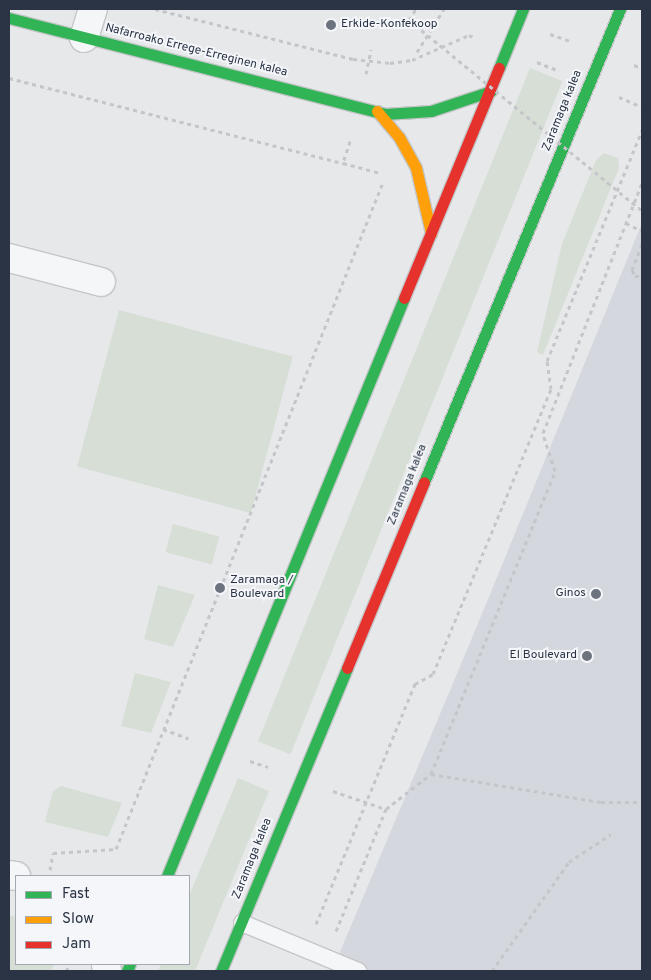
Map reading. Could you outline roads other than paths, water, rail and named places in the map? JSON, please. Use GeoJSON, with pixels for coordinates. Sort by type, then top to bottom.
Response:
{"type":"FeatureCollection","features":[{"type":"Feature","properties":{"kind":"main road"},"geometry":{"type":"LineString","coordinates":[[167,875],[523,9]]}},
{"type":"Feature","properties":{"kind":"main road","name":"Zaramaga kalea"},"geometry":{"type":"LineString","coordinates":[[221,971],[620,9]]}},
{"type":"Feature","properties":{"kind":"main road","name":"Nafarroako Errege-Erreginen kalea"},"geometry":{"type":"LineString","coordinates":[[9,18],[385,114],[431,111],[490,91]]}},
{"type":"Feature","properties":{"kind":"main road"},"geometry":{"type":"LineString","coordinates":[[377,111],[399,137],[416,168],[430,233]]}},
{"type":"Feature","properties":{"kind":"street"},"geometry":{"type":"LineString","coordinates":[[84,38],[93,9]]}},
{"type":"Feature","properties":{"kind":"street"},"geometry":{"type":"LineString","coordinates":[[9,258],[101,282]]}},
{"type":"Feature","properties":{"kind":"lane"},"geometry":{"type":"LineString","coordinates":[[242,922],[358,971]]}},
{"type":"Feature","properties":{"kind":"place","name":"Erkide-Konfekoop"},"geometry":{"type":"Point","coordinates":[331,25]}},
{"type":"Feature","properties":{"kind":"place","name":"Zaramaga / Boulevard"},"geometry":{"type":"Point","coordinates":[220,588]}},
{"type":"Feature","properties":{"kind":"place","name":"Ginos"},"geometry":{"type":"Point","coordinates":[596,594]}},
{"type":"Feature","properties":{"kind":"place","name":"El Boulevard"},"geometry":{"type":"Point","coordinates":[587,656]}}]}
